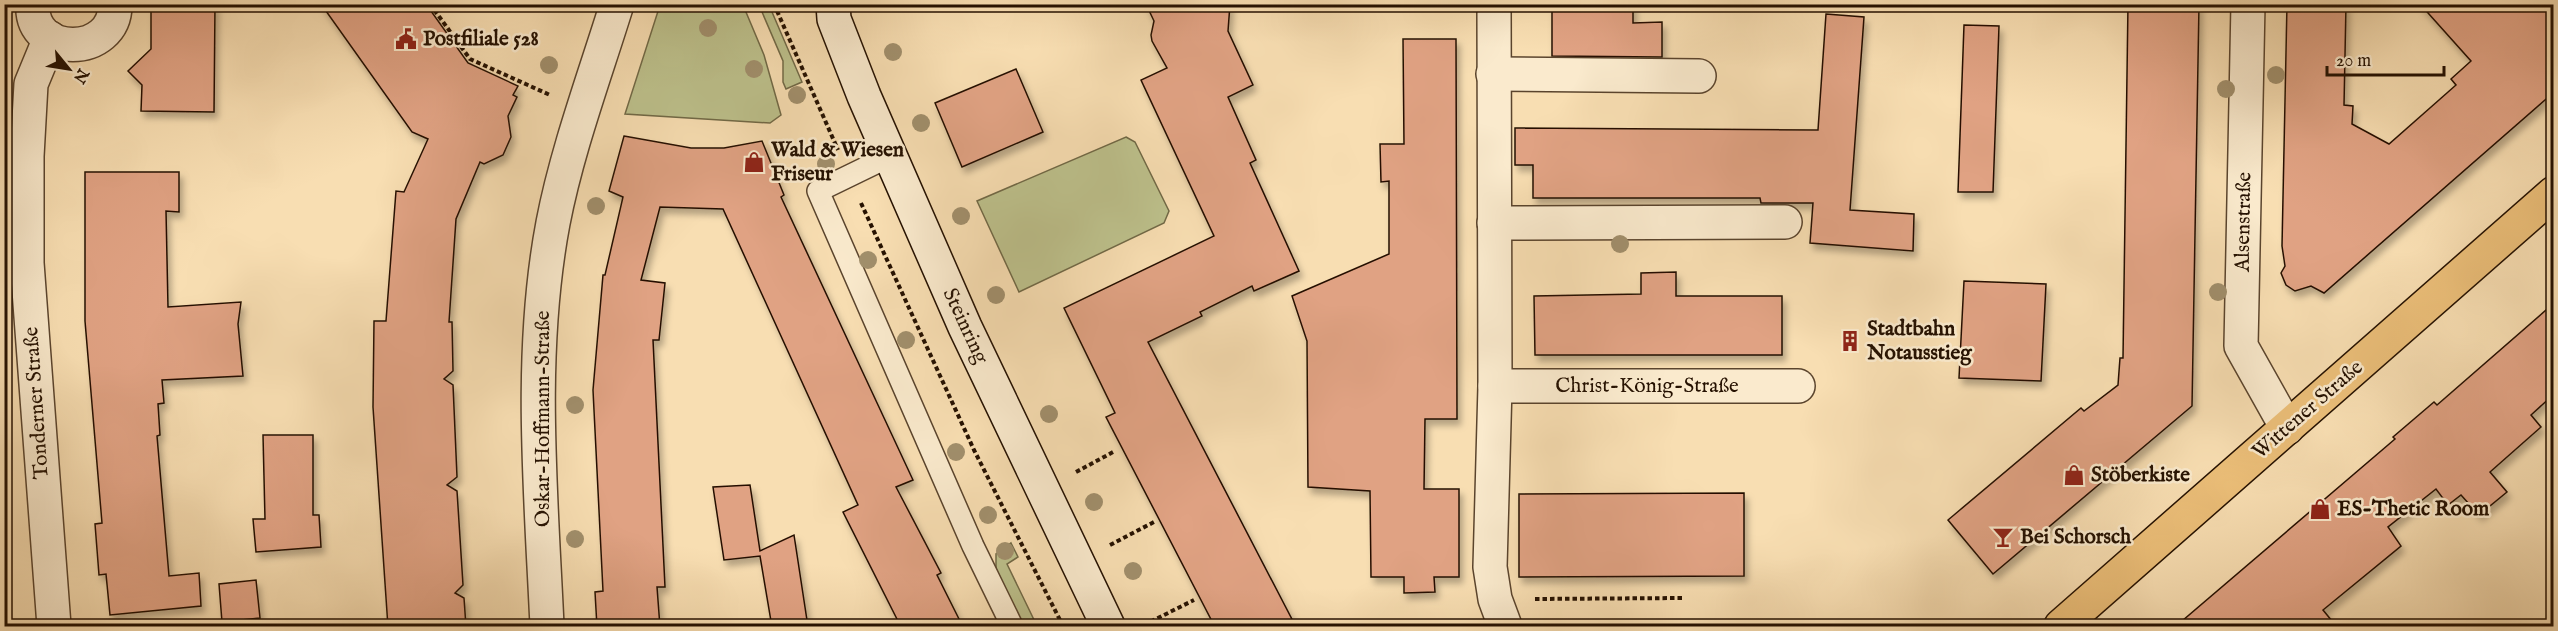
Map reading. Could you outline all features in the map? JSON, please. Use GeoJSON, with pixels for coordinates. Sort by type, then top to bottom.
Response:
{"type":"FeatureCollection","features":[{"type":"Feature","properties":{"kind":"main road","name":"Wittener Straße"},"geometry":{"type":"LineString","coordinates":[[2061,627],[2553,193]]}},
{"type":"Feature","properties":{"kind":"street"},"geometry":{"type":"LineString","coordinates":[[33,4],[37,24],[50,38],[71,46],[96,40],[113,21],[115,4]]}},
{"type":"Feature","properties":{"kind":"street","name":"Oskar-Hoffmann-Straße"},"geometry":{"type":"LineString","coordinates":[[547,627],[539,404],[542,308],[553,222],[584,110],[617,4]]}},
{"type":"Feature","properties":{"kind":"street"},"geometry":{"type":"LineString","coordinates":[[1494,4],[1495,386],[1490,567],[1500,613]]}},
{"type":"Feature","properties":{"kind":"street","name":"Alsenstraße"},"geometry":{"type":"LineString","coordinates":[[2248,4],[2241,346],[2287,428]]}},
{"type":"Feature","properties":{"kind":"street","name":"Steinring"},"geometry":{"type":"LineString","coordinates":[[830,9],[890,156],[965,327],[1108,627]]}},
{"type":"Feature","properties":{"kind":"street","name":"Tonderner Straße"},"geometry":{"type":"LineString","coordinates":[[50,38],[32,84],[27,156],[27,263],[54,627]]}},
{"type":"Feature","properties":{"kind":"street"},"geometry":{"type":"LineString","coordinates":[[1493,74],[1699,76]]}},
{"type":"Feature","properties":{"kind":"street"},"geometry":{"type":"LineString","coordinates":[[1494,223],[1785,222]]}},
{"type":"Feature","properties":{"kind":"street","name":"Christ-König-Straße"},"geometry":{"type":"LineString","coordinates":[[1495,386],[1798,387]]}},
{"type":"Feature","properties":{"kind":"lane"},"geometry":{"type":"LineString","coordinates":[[890,156],[818,191],[1012,627]]}},
{"type":"Feature","properties":{"kind":"path"},"geometry":{"type":"LineString","coordinates":[[430,4],[470,59],[584,110]]}},
{"type":"Feature","properties":{"kind":"path"},"geometry":{"type":"LineString","coordinates":[[774,4],[849,176],[969,439],[1063,627]]}},
{"type":"Feature","properties":{"kind":"path"},"geometry":{"type":"LineString","coordinates":[[1043,489],[1115,451]]}},
{"type":"Feature","properties":{"kind":"path"},"geometry":{"type":"LineString","coordinates":[[1077,562],[1155,522]]}},
{"type":"Feature","properties":{"kind":"path"},"geometry":{"type":"LineString","coordinates":[[1500,613],[1685,598]]}},
{"type":"Feature","properties":{"kind":"path"},"geometry":{"type":"LineString","coordinates":[[1140,627],[1194,600]]}},
{"type":"Feature","properties":{"kind":"green space"},"geometry":{"type":"Polygon","coordinates":[[[660,5],[743,5],[764,55],[781,115],[770,123],[625,114],[660,5]]]}},
{"type":"Feature","properties":{"kind":"green space"},"geometry":{"type":"Polygon","coordinates":[[[759,5],[769,5],[802,82],[786,89],[783,82],[783,61],[759,5]]]}},
{"type":"Feature","properties":{"kind":"green space"},"geometry":{"type":"Polygon","coordinates":[[[1126,137],[1135,142],[1169,211],[1164,223],[1019,292],[977,201],[1126,137]]]}},
{"type":"Feature","properties":{"kind":"green space"},"geometry":{"type":"Polygon","coordinates":[[[1011,543],[1018,557],[1007,564],[1037,626],[1023,626],[996,569],[996,554],[1011,543]]]}},
{"type":"Feature","properties":{"kind":"building"},"geometry":{"type":"Polygon","coordinates":[[[151,4],[215,4],[214,112],[141,111],[142,85],[128,71],[151,49],[151,4]]]}},
{"type":"Feature","properties":{"kind":"building"},"geometry":{"type":"Polygon","coordinates":[[[321,4],[426,4],[468,63],[518,86],[513,95],[517,97],[508,116],[511,137],[503,155],[484,164],[480,162],[456,219],[449,322],[452,322],[453,371],[444,379],[453,385],[457,477],[447,485],[457,491],[463,585],[455,593],[464,598],[466,627],[388,627],[373,407],[374,321],[386,321],[396,191],[404,192],[428,139],[412,132],[321,4]]]}},
{"type":"Feature","properties":{"kind":"building"},"geometry":{"type":"Polygon","coordinates":[[[1146,4],[1230,4],[1228,31],[1253,85],[1228,97],[1256,160],[1250,163],[1299,271],[1254,291],[1252,286],[1200,312],[1202,316],[1148,342],[1296,627],[1215,627],[1106,417],[1115,413],[1064,308],[1214,236],[1141,80],[1167,68],[1152,41],[1154,21],[1146,4]]]}},
{"type":"Feature","properties":{"kind":"building"},"geometry":{"type":"Polygon","coordinates":[[[1552,4],[1633,4],[1633,23],[1662,22],[1662,57],[1552,56],[1552,4]]]}},
{"type":"Feature","properties":{"kind":"building"},"geometry":{"type":"Polygon","coordinates":[[[2128,4],[2199,4],[2192,406],[1993,574],[1948,520],[2081,408],[2084,411],[2118,385],[2120,358],[2123,358],[2128,4]]]}},
{"type":"Feature","properties":{"kind":"building"},"geometry":{"type":"Polygon","coordinates":[[[2287,4],[2346,4],[2344,105],[2353,106],[2352,124],[2389,144],[2456,85],[2451,79],[2471,61],[2420,4],[2553,4],[2553,93],[2324,293],[2311,286],[2295,291],[2286,285],[2281,273],[2285,266],[2282,246],[2287,4]]]}},
{"type":"Feature","properties":{"kind":"building"},"geometry":{"type":"Polygon","coordinates":[[[1826,14],[1864,17],[1850,210],[1914,214],[1913,251],[1810,243],[1813,203],[1761,203],[1760,198],[1533,198],[1533,165],[1515,165],[1515,128],[1818,130],[1826,14]]]}},
{"type":"Feature","properties":{"kind":"building"},"geometry":{"type":"Polygon","coordinates":[[[1964,25],[1999,26],[1993,192],[1958,192],[1964,25]]]}},
{"type":"Feature","properties":{"kind":"building"},"geometry":{"type":"Polygon","coordinates":[[[1403,39],[1456,39],[1457,419],[1425,419],[1424,489],[1459,489],[1459,577],[1434,577],[1435,592],[1404,593],[1404,577],[1371,577],[1370,491],[1308,487],[1307,341],[1292,296],[1389,254],[1389,181],[1381,182],[1380,144],[1404,144],[1403,39]]]}},
{"type":"Feature","properties":{"kind":"building"},"geometry":{"type":"Polygon","coordinates":[[[1016,69],[1043,132],[962,167],[935,103],[1016,69]]]}},
{"type":"Feature","properties":{"kind":"building"},"geometry":{"type":"Polygon","coordinates":[[[624,136],[691,148],[724,148],[762,141],[784,195],[781,197],[913,480],[896,487],[941,573],[937,575],[963,627],[901,627],[843,512],[858,505],[723,209],[660,207],[641,280],[665,283],[659,340],[653,340],[665,587],[657,587],[660,627],[597,627],[595,592],[603,591],[593,390],[603,275],[605,275],[623,197],[609,191],[624,136]]]}},
{"type":"Feature","properties":{"kind":"building"},"geometry":{"type":"Polygon","coordinates":[[[85,172],[179,172],[179,212],[166,211],[168,307],[241,302],[238,324],[243,376],[162,380],[164,403],[158,404],[160,435],[157,436],[169,576],[199,573],[201,606],[110,615],[106,574],[99,575],[95,524],[102,523],[85,321],[85,172]]]}},
{"type":"Feature","properties":{"kind":"building"},"geometry":{"type":"Polygon","coordinates":[[[1676,272],[1676,296],[1782,296],[1782,355],[1535,355],[1534,296],[1641,294],[1641,273],[1676,272]]]}},
{"type":"Feature","properties":{"kind":"building"},"geometry":{"type":"Polygon","coordinates":[[[1964,281],[2046,284],[2041,381],[1959,378],[1964,281]]]}},
{"type":"Feature","properties":{"kind":"building"},"geometry":{"type":"Polygon","coordinates":[[[2553,304],[2553,395],[2531,415],[2541,427],[2490,472],[2507,492],[2479,515],[2461,495],[2448,505],[2436,489],[2388,527],[2401,546],[2323,610],[2337,627],[2175,627],[2395,439],[2393,437],[2434,402],[2437,405],[2553,304]]]}},
{"type":"Feature","properties":{"kind":"building"},"geometry":{"type":"Polygon","coordinates":[[[263,435],[313,435],[313,515],[319,515],[321,547],[256,552],[253,519],[265,519],[263,435]]]}},
{"type":"Feature","properties":{"kind":"building"},"geometry":{"type":"Polygon","coordinates":[[[750,485],[760,551],[794,535],[808,627],[772,627],[760,556],[724,560],[713,487],[750,485]]]}},
{"type":"Feature","properties":{"kind":"building"},"geometry":{"type":"Polygon","coordinates":[[[1744,493],[1744,576],[1519,577],[1519,494],[1744,493]]]}},
{"type":"Feature","properties":{"kind":"building"},"geometry":{"type":"Polygon","coordinates":[[[256,580],[260,618],[222,622],[219,584],[256,580]]]}},
{"type":"Feature","properties":{"kind":"place","name":"Postfiliale 528"},"geometry":{"type":"Point","coordinates":[406,39]}},
{"type":"Feature","properties":{"kind":"place","name":"Wald & Wiesen Friseur"},"geometry":{"type":"Point","coordinates":[754,162]}},
{"type":"Feature","properties":{"kind":"place","name":"Stadtbahn Notausstieg"},"geometry":{"type":"Point","coordinates":[1850,341]}},
{"type":"Feature","properties":{"kind":"place","name":"Stöberkiste"},"geometry":{"type":"Point","coordinates":[2074,475]}},
{"type":"Feature","properties":{"kind":"place","name":"ES-Thetic Room"},"geometry":{"type":"Point","coordinates":[2320,509]}},
{"type":"Feature","properties":{"kind":"place","name":"Bei Schorsch"},"geometry":{"type":"Point","coordinates":[2003,537]}}]}
